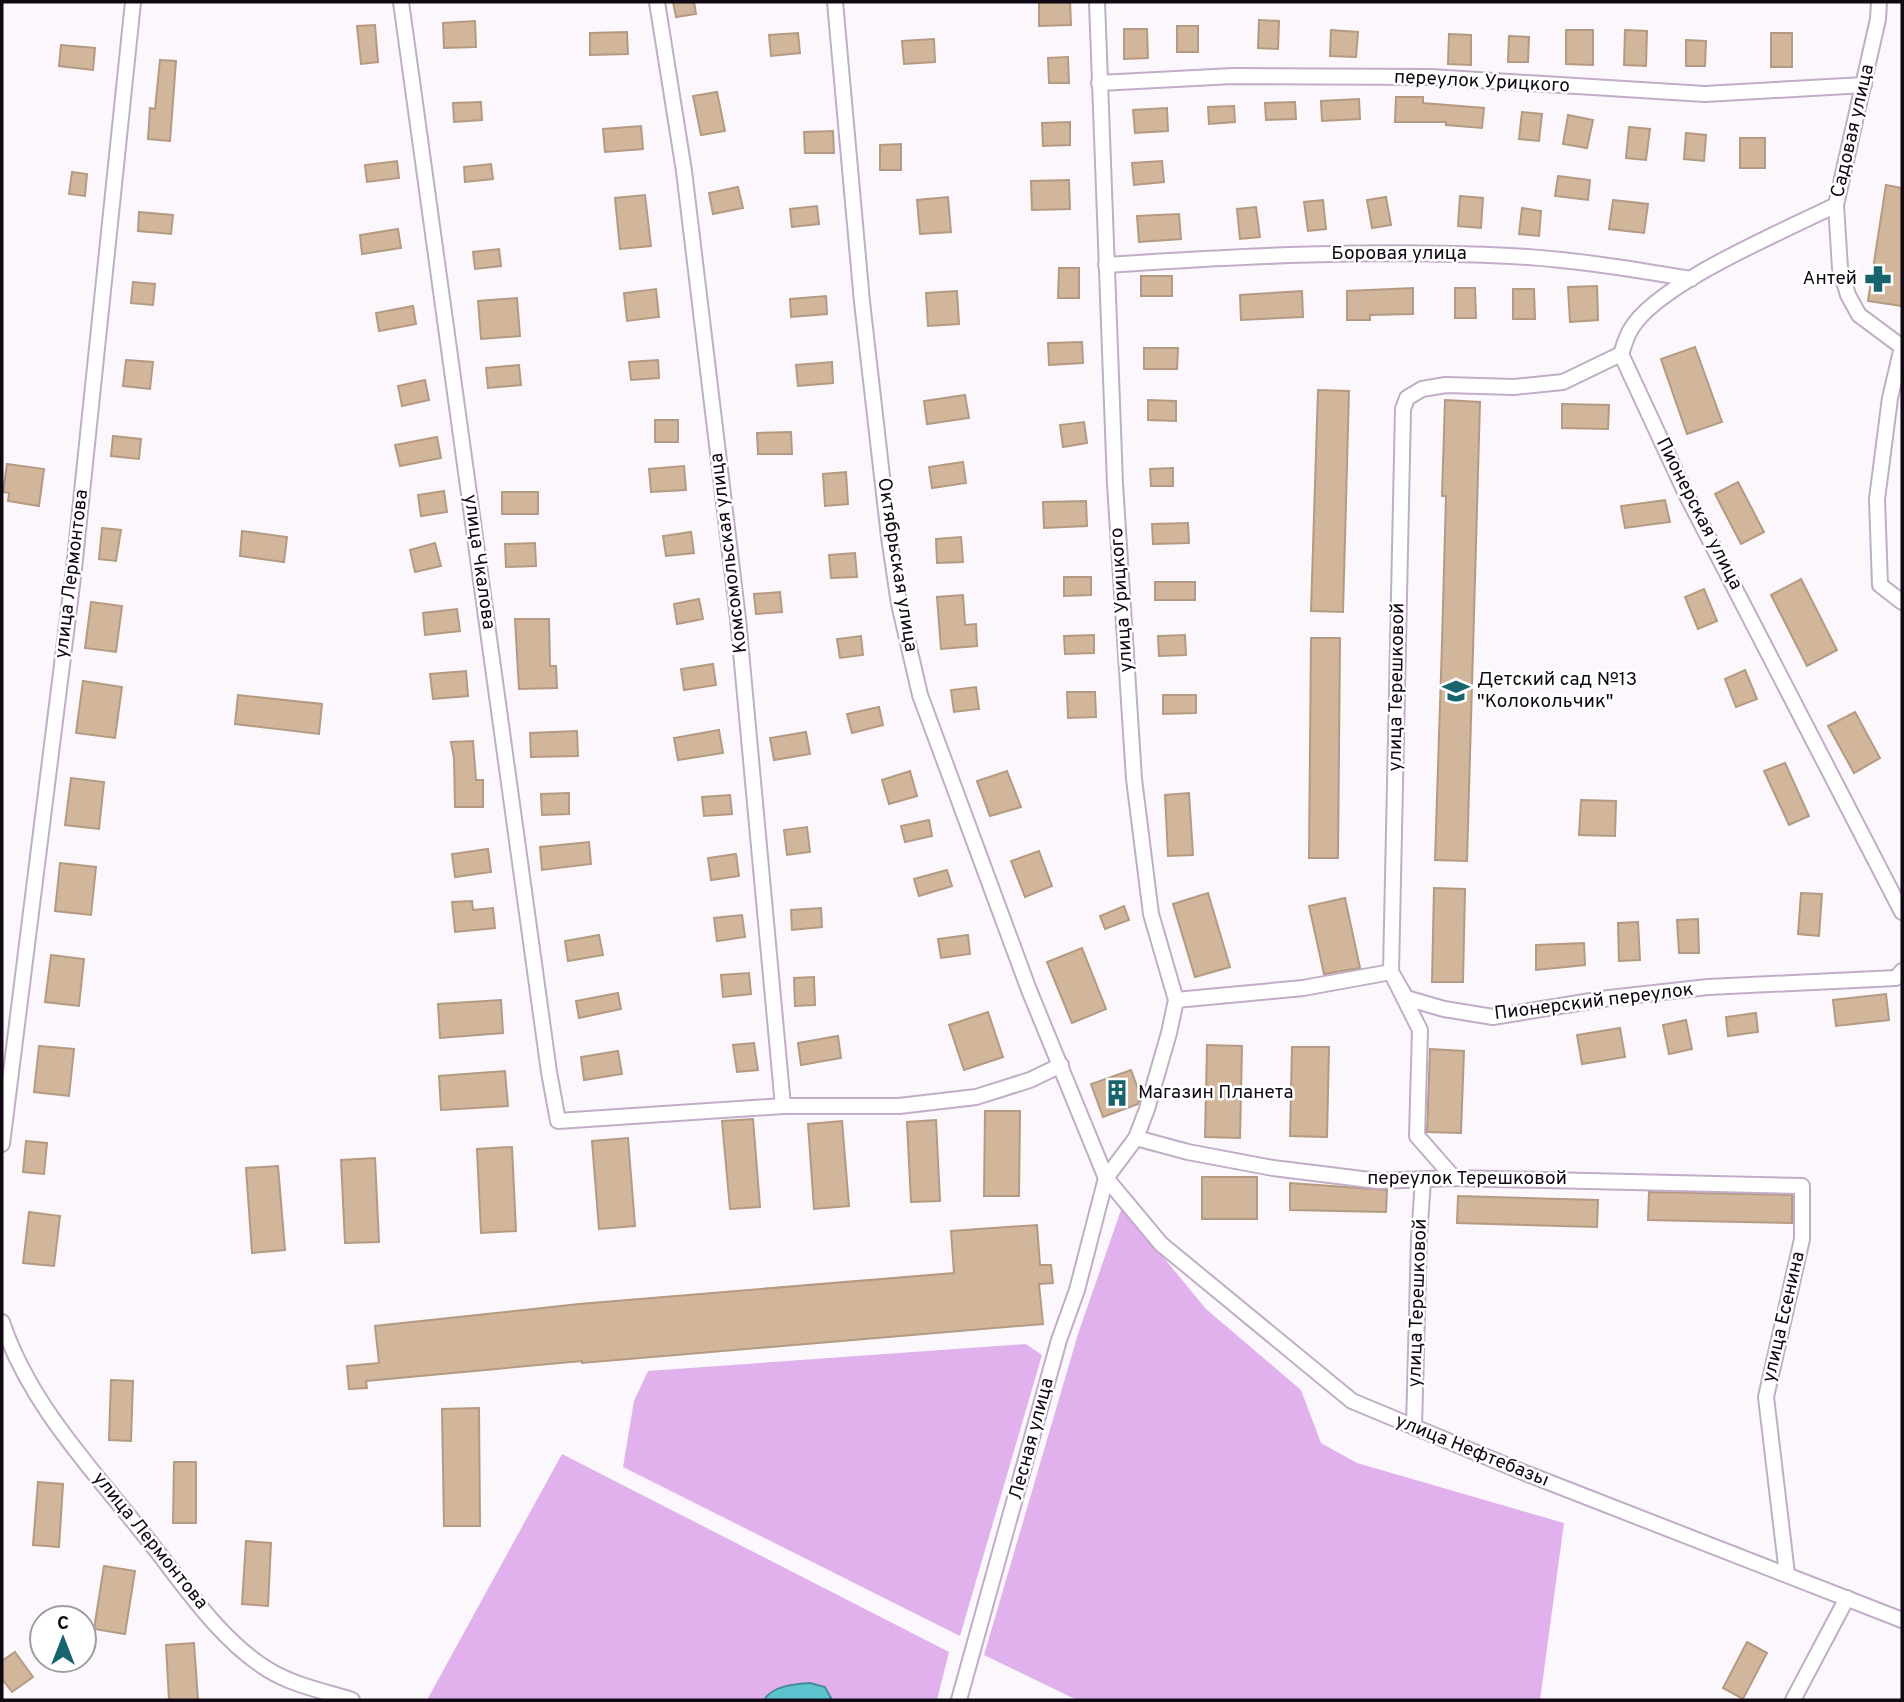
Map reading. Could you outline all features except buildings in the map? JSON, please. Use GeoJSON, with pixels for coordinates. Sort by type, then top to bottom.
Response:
{"type":"FeatureCollection","features":[{"type":"Feature","properties":{"kind":"street","name":"улица Лермонтова"},"geometry":{"type":"LineString","coordinates":[[2,1144],[74,569],[133,2]]}},
{"type":"Feature","properties":{"kind":"street","name":"улица Чкалова"},"geometry":{"type":"LineString","coordinates":[[401,2],[545,1045],[558,1121],[783,1106]]}},
{"type":"Feature","properties":{"kind":"street","name":"Комсомольская улица"},"geometry":{"type":"LineString","coordinates":[[657,2],[684,171],[738,619],[783,1106]]}},
{"type":"Feature","properties":{"kind":"street","name":"Октябрьская улица"},"geometry":{"type":"LineString","coordinates":[[835,2],[862,302],[899,604],[920,695],[1029,990],[1107,1178]]}},
{"type":"Feature","properties":{"kind":"street","name":"улица Урицкого"},"geometry":{"type":"LineString","coordinates":[[1097,2],[1115,484],[1134,779],[1152,914],[1176,1000],[1169,1033],[1136,1138],[1107,1178]]}},
{"type":"Feature","properties":{"kind":"street","name":"Садовая улица"},"geometry":{"type":"LineString","coordinates":[[1879,2],[1878,19],[1836,205],[1840,268],[1848,295],[1860,314],[1902,347],[1890,398],[1877,499],[1880,585],[1902,602]]}},
{"type":"Feature","properties":{"kind":"street","name":"переулок Урицкого"},"geometry":{"type":"LineString","coordinates":[[1099,83],[1233,76],[1431,77],[1705,94],[1864,85]]}},
{"type":"Feature","properties":{"kind":"street"},"geometry":{"type":"LineString","coordinates":[[1621,354],[1631,329],[1653,305],[1691,279],[1836,205]]}},
{"type":"Feature","properties":{"kind":"street","name":"Боровая улица"},"geometry":{"type":"LineString","coordinates":[[1106,265],[1376,251],[1514,256],[1691,279]]}},
{"type":"Feature","properties":{"kind":"street","name":"Пионерская улица"},"geometry":{"type":"LineString","coordinates":[[1621,354],[1686,494],[1902,912]]}},
{"type":"Feature","properties":{"kind":"street","name":"улица Терешковой"},"geometry":{"type":"LineString","coordinates":[[1454,1178],[1417,1136],[1420,1030],[1391,972],[1403,409],[1407,398],[1422,389],[1446,385],[1514,387],[1563,382],[1621,354]]}},
{"type":"Feature","properties":{"kind":"street","name":"Пионерский переулок"},"geometry":{"type":"LineString","coordinates":[[1391,972],[1406,998],[1444,1009],[1493,1017],[1609,998],[1708,987],[1896,978],[1902,971]]}},
{"type":"Feature","properties":{"kind":"street"},"geometry":{"type":"LineString","coordinates":[[1176,1000],[1303,988],[1391,972]]}},
{"type":"Feature","properties":{"kind":"street"},"geometry":{"type":"LineString","coordinates":[[783,1106],[899,1105],[976,1097],[1030,1080],[1061,1065]]}},
{"type":"Feature","properties":{"kind":"street","name":"переулок Терешковой"},"geometry":{"type":"LineString","coordinates":[[1136,1138],[1188,1152],[1273,1168],[1378,1181],[1454,1178],[1802,1186]]}},
{"type":"Feature","properties":{"kind":"street","name":"улица Нефтебазы"},"geometry":{"type":"LineString","coordinates":[[1107,1178],[1161,1244],[1352,1401],[1525,1473],[1902,1620]]}},
{"type":"Feature","properties":{"kind":"street","name":"Лесная улица"},"geometry":{"type":"LineString","coordinates":[[959,1700],[1107,1178]]}},
{"type":"Feature","properties":{"kind":"street","name":"улица Терешковой"},"geometry":{"type":"LineString","coordinates":[[1414,1427],[1423,1180]]}},
{"type":"Feature","properties":{"kind":"street","name":"улица Есенина"},"geometry":{"type":"LineString","coordinates":[[1787,1574],[1766,1397],[1802,1239],[1802,1186]]}},
{"type":"Feature","properties":{"kind":"street","name":"улица Лермонтова"},"geometry":{"type":"LineString","coordinates":[[2,1322],[23,1373],[55,1422],[222,1630],[268,1670],[284,1678],[352,1700]]}},
{"type":"Feature","properties":{"kind":"street"},"geometry":{"type":"LineString","coordinates":[[1793,1700],[1847,1598]]}},
{"type":"Feature","properties":{"kind":"shaded area"},"geometry":{"type":"Polygon","coordinates":[[[1122,1207],[1206,1309],[1301,1390],[1321,1443],[1357,1463],[1564,1523],[1540,1700],[1077,1700],[984,1655],[1078,1334],[1122,1207]]]}},
{"type":"Feature","properties":{"kind":"shaded area"},"geometry":{"type":"Polygon","coordinates":[[[1026,1344],[1042,1355],[960,1636],[623,1467],[634,1401],[648,1371],[1026,1344]]]}},
{"type":"Feature","properties":{"kind":"shaded area"},"geometry":{"type":"Polygon","coordinates":[[[562,1454],[949,1652],[937,1700],[427,1700],[562,1454]]]}},
{"type":"Feature","properties":{"kind":"water"},"geometry":{"type":"Polygon","coordinates":[[[810,1683],[825,1687],[832,1700],[764,1700],[778,1689],[810,1683]]]}},
{"type":"Feature","properties":{"kind":"place","name":"Антей"},"geometry":{"type":"Point","coordinates":[1878,279]}},
{"type":"Feature","properties":{"kind":"place","name":"Детский сад №13 \"Колокольчик\""},"geometry":{"type":"Point","coordinates":[1456,691]}},
{"type":"Feature","properties":{"kind":"place","name":"Магазин Планета"},"geometry":{"type":"Point","coordinates":[1117,1093]}}]}
